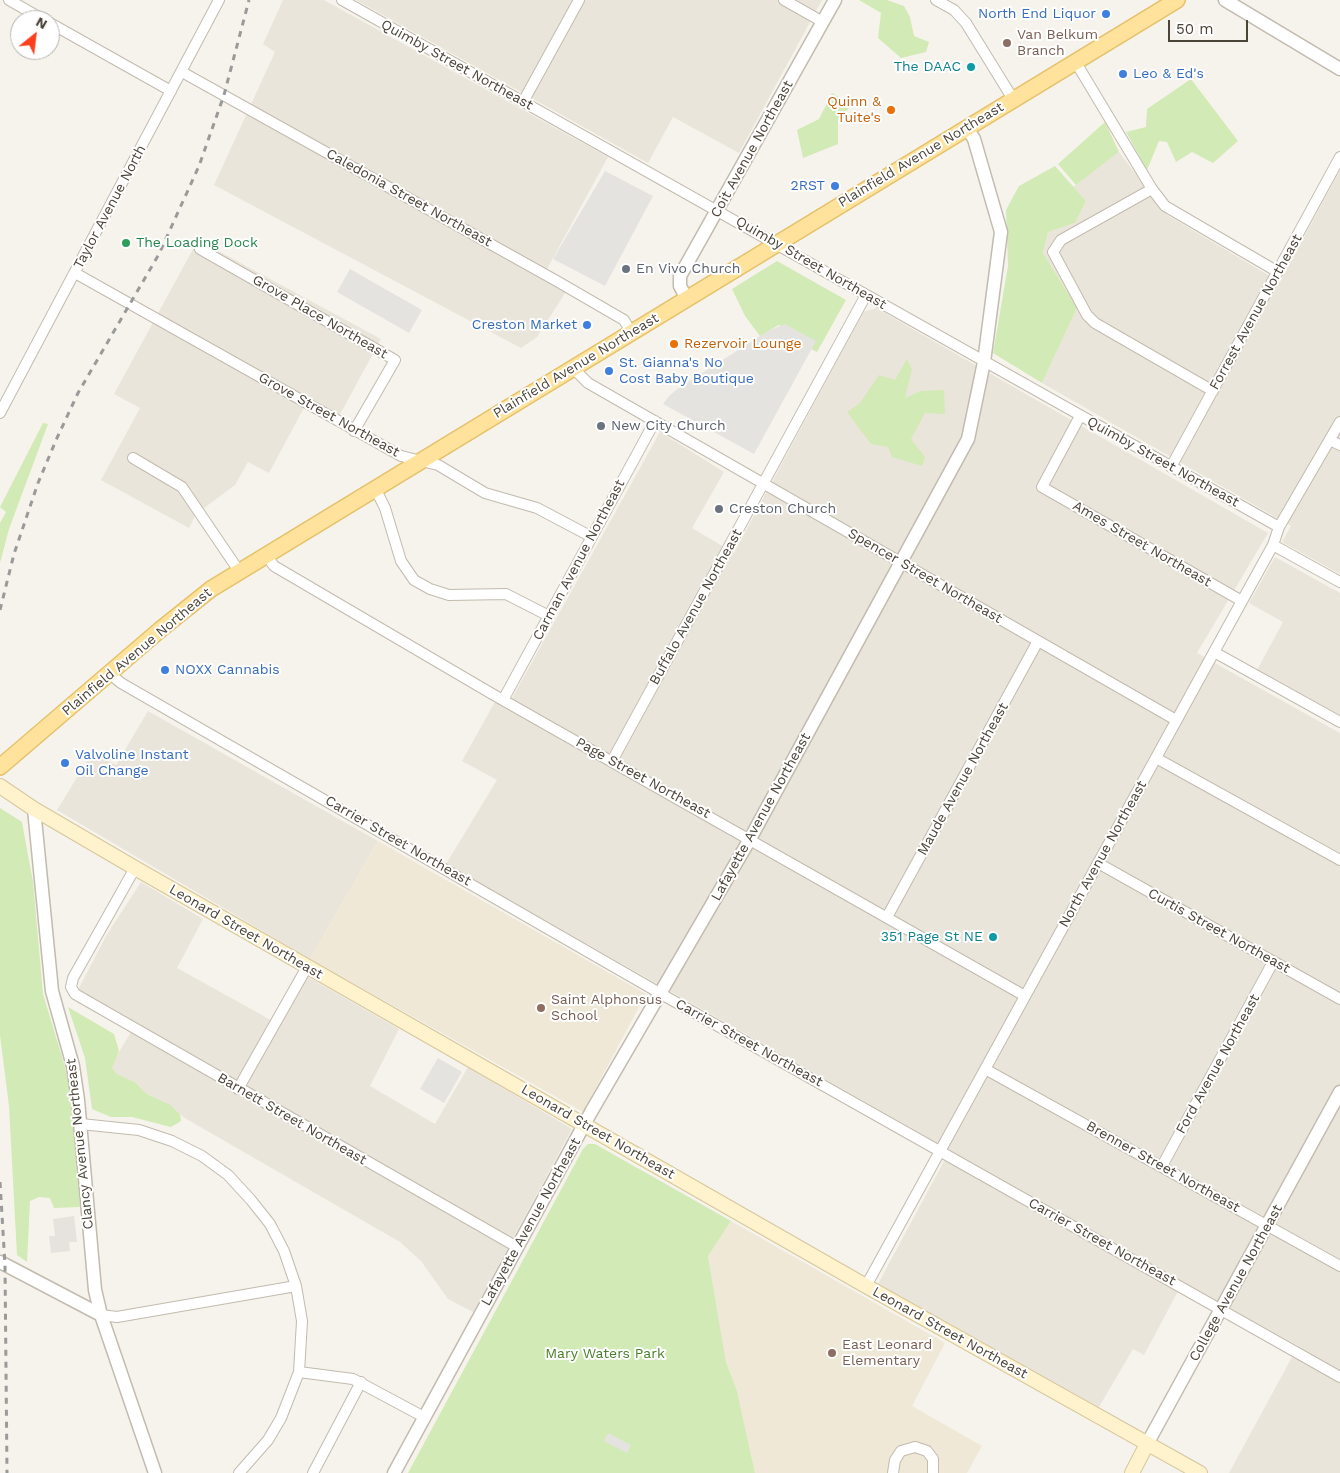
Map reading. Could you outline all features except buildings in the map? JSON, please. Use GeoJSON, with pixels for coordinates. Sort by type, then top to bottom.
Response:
{"type":"FeatureCollection","features":[{"type":"Feature","properties":{"kind":"main road","name":"Plainfield Avenue Northeast"},"geometry":{"type":"LineString","coordinates":[[0,767],[194,602],[239,571],[1177,0]]}},
{"type":"Feature","properties":{"kind":"main road","name":"Leonard Street Northeast"},"geometry":{"type":"LineString","coordinates":[[0,786],[34,809],[307,967],[866,1286],[1200,1473]]}},
{"type":"Feature","properties":{"kind":"main road","name":"College Avenue Northeast"},"geometry":{"type":"LineString","coordinates":[[1132,1473],[1147,1444]]}},
{"type":"Feature","properties":{"kind":"street"},"geometry":{"type":"LineString","coordinates":[[9,0],[26,10]]}},
{"type":"Feature","properties":{"kind":"street","name":"Taylor Avenue North"},"geometry":{"type":"LineString","coordinates":[[0,413],[219,0]]}},
{"type":"Feature","properties":{"kind":"street","name":"Quimby Street Northeast"},"geometry":{"type":"LineString","coordinates":[[342,0],[1279,527]]}},
{"type":"Feature","properties":{"kind":"street"},"geometry":{"type":"LineString","coordinates":[[523,102],[579,0]]}},
{"type":"Feature","properties":{"kind":"street"},"geometry":{"type":"LineString","coordinates":[[784,0],[823,22]]}},
{"type":"Feature","properties":{"kind":"street","name":"Coit Avenue Northeast"},"geometry":{"type":"LineString","coordinates":[[687,299],[680,286],[680,276],[835,0]]}},
{"type":"Feature","properties":{"kind":"street"},"geometry":{"type":"LineString","coordinates":[[936,0],[954,10],[966,23],[1013,99]]}},
{"type":"Feature","properties":{"kind":"street"},"geometry":{"type":"LineString","coordinates":[[1225,0],[1340,69]]}},
{"type":"Feature","properties":{"kind":"street"},"geometry":{"type":"LineString","coordinates":[[60,29],[171,91]]}},
{"type":"Feature","properties":{"kind":"street"},"geometry":{"type":"LineString","coordinates":[[1076,61],[1152,189],[1166,206],[1278,272]]}},
{"type":"Feature","properties":{"kind":"street","name":"Caledonia Street Northeast"},"geometry":{"type":"LineString","coordinates":[[182,72],[555,280],[624,320],[631,332]]}},
{"type":"Feature","properties":{"kind":"street","name":"Lafayette Avenue Northeast"},"geometry":{"type":"LineString","coordinates":[[394,1473],[585,1124],[750,838],[968,439],[984,362],[1001,232],[974,139],[967,128]]}},
{"type":"Feature","properties":{"kind":"street","name":"Forrest Avenue Northeast"},"geometry":{"type":"LineString","coordinates":[[1171,467],[1340,157]]}},
{"type":"Feature","properties":{"kind":"street"},"geometry":{"type":"LineString","coordinates":[[1152,189],[1061,240],[1053,252],[1087,315],[1106,331],[1213,391]]}},
{"type":"Feature","properties":{"kind":"street","name":"Grove Place Northeast"},"geometry":{"type":"LineString","coordinates":[[200,249],[395,360],[354,431]]}},
{"type":"Feature","properties":{"kind":"street","name":"Grove Street Northeast"},"geometry":{"type":"LineString","coordinates":[[75,274],[401,456],[438,466],[485,493],[551,514],[590,536]]}},
{"type":"Feature","properties":{"kind":"street","name":"Buffalo Avenue Northeast"},"geometry":{"type":"LineString","coordinates":[[612,761],[866,294]]}},
{"type":"Feature","properties":{"kind":"street","name":"Spencer Street Northeast"},"geometry":{"type":"LineString","coordinates":[[573,368],[588,383],[1176,720]]}},
{"type":"Feature","properties":{"kind":"street","name":"Ames Street Northeast"},"geometry":{"type":"LineString","coordinates":[[1080,416],[1042,487],[1242,602]]}},
{"type":"Feature","properties":{"kind":"street","name":"Carman Avenue Northeast"},"geometry":{"type":"LineString","coordinates":[[503,700],[590,536],[655,421]]}},
{"type":"Feature","properties":{"kind":"street","name":"North Avenue Northeast"},"geometry":{"type":"LineString","coordinates":[[866,1286],[1242,602],[1272,545],[1279,527],[1340,422]]}},
{"type":"Feature","properties":{"kind":"street"},"geometry":{"type":"LineString","coordinates":[[1330,440],[1340,446]]}},
{"type":"Feature","properties":{"kind":"street"},"geometry":{"type":"LineString","coordinates":[[133,458],[182,486],[239,571]]}},
{"type":"Feature","properties":{"kind":"street"},"geometry":{"type":"LineString","coordinates":[[375,488],[385,508],[402,560],[414,580],[430,589],[449,595],[506,594],[549,616]]}},
{"type":"Feature","properties":{"kind":"street"},"geometry":{"type":"LineString","coordinates":[[1272,545],[1340,582]]}},
{"type":"Feature","properties":{"kind":"street","name":"Page Street Northeast"},"geometry":{"type":"LineString","coordinates":[[266,555],[274,566],[503,700],[750,838],[1025,996]]}},
{"type":"Feature","properties":{"kind":"street","name":"Maude Avenue Northeast"},"geometry":{"type":"LineString","coordinates":[[887,917],[1038,641]]}},
{"type":"Feature","properties":{"kind":"street"},"geometry":{"type":"LineString","coordinates":[[1214,652],[1340,722]]}},
{"type":"Feature","properties":{"kind":"street","name":"Carrier Street Northeast"},"geometry":{"type":"LineString","coordinates":[[110,674],[121,683],[660,993],[1340,1377]]}},
{"type":"Feature","properties":{"kind":"street"},"geometry":{"type":"LineString","coordinates":[[1156,758],[1340,860]]}},
{"type":"Feature","properties":{"kind":"street","name":"Clancy Avenue Northeast"},"geometry":{"type":"LineString","coordinates":[[34,809],[52,991],[74,1066],[81,1124],[95,1290],[101,1315],[154,1473]]}},
{"type":"Feature","properties":{"kind":"street","name":"Curtis Street Northeast"},"geometry":{"type":"LineString","coordinates":[[1098,863],[1340,998]]}},
{"type":"Feature","properties":{"kind":"street","name":"Barnett Street Northeast"},"geometry":{"type":"LineString","coordinates":[[135,868],[72,978],[71,987],[75,994],[517,1247]]}},
{"type":"Feature","properties":{"kind":"street","name":"Ford Avenue Northeast"},"geometry":{"type":"LineString","coordinates":[[1162,1166],[1273,962]]}},
{"type":"Feature","properties":{"kind":"street"},"geometry":{"type":"LineString","coordinates":[[238,1089],[307,967]]}},
{"type":"Feature","properties":{"kind":"street","name":"Brenner Street Northeast"},"geometry":{"type":"LineString","coordinates":[[985,1069],[1340,1266]]}},
{"type":"Feature","properties":{"kind":"street","name":"College Avenue Northeast"},"geometry":{"type":"LineString","coordinates":[[1147,1444],[1340,1092]]}},
{"type":"Feature","properties":{"kind":"street"},"geometry":{"type":"LineString","coordinates":[[81,1124],[124,1127],[154,1134],[188,1148],[215,1165],[240,1187],[270,1224],[284,1251],[296,1286],[302,1321],[299,1372],[281,1418],[268,1440],[239,1473]]}},
{"type":"Feature","properties":{"kind":"street"},"geometry":{"type":"LineString","coordinates":[[0,1262],[101,1315],[117,1317],[296,1286]]}},
{"type":"Feature","properties":{"kind":"street"},"geometry":{"type":"LineString","coordinates":[[299,1372],[345,1377],[361,1382],[424,1417]]}},
{"type":"Feature","properties":{"kind":"street"},"geometry":{"type":"LineString","coordinates":[[313,1473],[361,1382]]}},
{"type":"Feature","properties":{"kind":"street"},"geometry":{"type":"LineString","coordinates":[[893,1473],[895,1460],[901,1452],[915,1447],[927,1451],[932,1459],[933,1473]]}},
{"type":"Feature","properties":{"kind":"shaded area"},"geometry":{"type":"Polygon","coordinates":[[[283,0],[324,0],[608,157],[547,269],[571,284],[537,337],[521,348],[214,185],[275,52],[263,44],[283,0]]]}},
{"type":"Feature","properties":{"kind":"shaded area"},"geometry":{"type":"Polygon","coordinates":[[[356,0],[822,0],[739,153],[673,117],[648,163],[356,0]]]}},
{"type":"Feature","properties":{"kind":"shaded area"},"geometry":{"type":"Polygon","coordinates":[[[1119,152],[1167,215],[1280,282],[1340,170],[1340,574],[1282,542],[1291,526],[1042,383],[1077,308],[1043,253],[1048,232],[1075,223],[1086,201],[1073,187],[1119,152]]]}},
{"type":"Feature","properties":{"kind":"shaded area"},"geometry":{"type":"Polygon","coordinates":[[[605,171],[653,196],[605,286],[553,259],[605,171]]]}},
{"type":"Feature","properties":{"kind":"shaded area"},"geometry":{"type":"Polygon","coordinates":[[[198,240],[381,339],[338,418],[307,402],[269,473],[248,462],[235,485],[196,514],[189,528],[101,480],[140,408],[114,394],[198,240]]]}},
{"type":"Feature","properties":{"kind":"shaded area"},"geometry":{"type":"Polygon","coordinates":[[[350,269],[422,310],[409,333],[337,292],[350,269]]]}},
{"type":"Feature","properties":{"kind":"shaded area"},"geometry":{"type":"Polygon","coordinates":[[[876,308],[1268,533],[1197,653],[1340,733],[1340,1473],[1229,1473],[1298,1346],[1183,1282],[1144,1355],[1133,1349],[1099,1407],[878,1284],[950,1150],[446,864],[497,780],[462,761],[496,700],[507,707],[660,432],[724,472],[692,528],[734,553],[863,312],[876,308]]]}},
{"type":"Feature","properties":{"kind":"shaded area"},"geometry":{"type":"Polygon","coordinates":[[[785,324],[816,341],[754,454],[663,404],[680,387],[768,331],[785,324]]]}},
{"type":"Feature","properties":{"kind":"shaded area"},"geometry":{"type":"Polygon","coordinates":[[[1275,557],[1340,593],[1340,716],[1257,670],[1283,622],[1249,603],[1275,557]]]}},
{"type":"Feature","properties":{"kind":"shaded area"},"geometry":{"type":"Polygon","coordinates":[[[148,711],[378,841],[310,959],[57,810],[92,753],[116,765],[148,711]]]}},
{"type":"Feature","properties":{"kind":"shaded area"},"geometry":{"type":"Polygon","coordinates":[[[378,841],[646,994],[583,1112],[310,959],[378,841]]]}},
{"type":"Feature","properties":{"kind":"shaded area"},"geometry":{"type":"Polygon","coordinates":[[[141,882],[203,919],[177,968],[280,1025],[308,977],[399,1029],[370,1086],[435,1124],[468,1067],[572,1129],[473,1312],[448,1299],[421,1261],[400,1242],[183,1117],[171,1105],[147,1094],[135,1082],[117,1074],[112,1068],[114,1060],[136,1024],[78,990],[106,936],[141,882]]]}},
{"type":"Feature","properties":{"kind":"shaded area"},"geometry":{"type":"Polygon","coordinates":[[[438,1058],[462,1072],[444,1103],[420,1089],[438,1058]]]}},
{"type":"Feature","properties":{"kind":"shaded area"},"geometry":{"type":"Polygon","coordinates":[[[74,1216],[77,1242],[69,1242],[70,1251],[51,1253],[49,1236],[55,1236],[53,1219],[74,1216]]]}},
{"type":"Feature","properties":{"kind":"shaded area","name":"East Leonard Elementary"},"geometry":{"type":"Polygon","coordinates":[[[731,1221],[945,1343],[912,1406],[982,1446],[967,1473],[755,1473],[737,1391],[726,1362],[708,1256],[731,1221]]]}},
{"type":"Feature","properties":{"kind":"shaded area"},"geometry":{"type":"Polygon","coordinates":[[[608,1433],[631,1445],[627,1453],[604,1441],[608,1433]]]}},
{"type":"Feature","properties":{"kind":"green space"},"geometry":{"type":"Polygon","coordinates":[[[859,0],[887,0],[904,6],[910,17],[914,36],[929,42],[926,52],[901,58],[878,38],[881,13],[859,0]]]}},
{"type":"Feature","properties":{"kind":"green space"},"geometry":{"type":"Polygon","coordinates":[[[1191,79],[1238,141],[1213,163],[1192,152],[1176,162],[1167,142],[1159,141],[1147,170],[1126,132],[1146,127],[1147,109],[1191,79]]]}},
{"type":"Feature","properties":{"kind":"green space"},"geometry":{"type":"Polygon","coordinates":[[[832,93],[852,105],[838,120],[838,144],[803,158],[797,130],[819,119],[832,93]]]}},
{"type":"Feature","properties":{"kind":"green space"},"geometry":{"type":"Polygon","coordinates":[[[1105,122],[1119,152],[1076,185],[1058,164],[1105,122]]]}},
{"type":"Feature","properties":{"kind":"green space"},"geometry":{"type":"Polygon","coordinates":[[[1055,166],[1086,201],[1075,223],[1048,232],[1043,253],[1077,308],[1042,383],[993,353],[1008,266],[1006,210],[1019,186],[1055,166]]]}},
{"type":"Feature","properties":{"kind":"green space"},"geometry":{"type":"Polygon","coordinates":[[[777,261],[846,300],[817,352],[811,349],[815,341],[779,325],[760,336],[745,316],[732,289],[777,261]]]}},
{"type":"Feature","properties":{"kind":"green space"},"geometry":{"type":"Polygon","coordinates":[[[907,359],[912,369],[905,398],[921,391],[944,390],[945,414],[925,413],[911,439],[925,457],[922,466],[892,457],[888,447],[871,444],[847,412],[860,403],[879,375],[895,380],[907,359]]]}},
{"type":"Feature","properties":{"kind":"green space"},"geometry":{"type":"Polygon","coordinates":[[[43,423],[48,424],[9,529],[0,563],[0,523],[6,512],[0,507],[43,423]]]}},
{"type":"Feature","properties":{"kind":"green space"},"geometry":{"type":"Polygon","coordinates":[[[0,808],[22,822],[33,882],[43,994],[65,1067],[70,1091],[80,1207],[54,1208],[50,1198],[39,1197],[30,1201],[27,1262],[17,1255],[9,1106],[0,1035],[0,808]]]}},
{"type":"Feature","properties":{"kind":"green space"},"geometry":{"type":"Polygon","coordinates":[[[68,1007],[114,1034],[119,1051],[112,1068],[117,1074],[135,1082],[147,1094],[171,1105],[180,1114],[181,1121],[171,1127],[132,1117],[111,1117],[92,1109],[85,1058],[68,1007]]]}},
{"type":"Feature","properties":{"kind":"green space","name":"Mary Waters Park"},"geometry":{"type":"Polygon","coordinates":[[[588,1144],[595,1144],[731,1221],[708,1256],[726,1362],[737,1391],[755,1473],[408,1473],[583,1149],[588,1144]]]}},
{"type":"Feature","properties":{"kind":"railway"},"geometry":{"type":"LineString","coordinates":[[0,610],[14,554],[38,483],[57,438],[78,393],[159,254],[199,166],[224,95],[249,0]]}},
{"type":"Feature","properties":{"kind":"railway"},"geometry":{"type":"LineString","coordinates":[[0,1182],[5,1265],[7,1473]]}},
{"type":"Feature","properties":{"kind":"place","name":"North End Liquor"},"geometry":{"type":"Point","coordinates":[1106,14]}},
{"type":"Feature","properties":{"kind":"place","name":"Van Belkum Branch"},"geometry":{"type":"Point","coordinates":[1007,43]}},
{"type":"Feature","properties":{"kind":"place","name":"The DAAC"},"geometry":{"type":"Point","coordinates":[971,67]}},
{"type":"Feature","properties":{"kind":"place","name":"Leo & Ed's"},"geometry":{"type":"Point","coordinates":[1123,74]}},
{"type":"Feature","properties":{"kind":"place","name":"Quinn & Tuite's"},"geometry":{"type":"Point","coordinates":[891,110]}},
{"type":"Feature","properties":{"kind":"place","name":"2RST"},"geometry":{"type":"Point","coordinates":[835,186]}},
{"type":"Feature","properties":{"kind":"place","name":"The Loading Dock"},"geometry":{"type":"Point","coordinates":[126,243]}},
{"type":"Feature","properties":{"kind":"place","name":"En Vivo Church"},"geometry":{"type":"Point","coordinates":[626,269]}},
{"type":"Feature","properties":{"kind":"place","name":"Creston Market"},"geometry":{"type":"Point","coordinates":[587,325]}},
{"type":"Feature","properties":{"kind":"place","name":"Rezervoir Lounge"},"geometry":{"type":"Point","coordinates":[674,344]}},
{"type":"Feature","properties":{"kind":"place","name":"St. Gianna's No Cost Baby Boutique"},"geometry":{"type":"Point","coordinates":[609,371]}},
{"type":"Feature","properties":{"kind":"place","name":"New City Church"},"geometry":{"type":"Point","coordinates":[601,426]}},
{"type":"Feature","properties":{"kind":"place","name":"Creston Church"},"geometry":{"type":"Point","coordinates":[719,509]}},
{"type":"Feature","properties":{"kind":"place","name":"NOXX Cannabis"},"geometry":{"type":"Point","coordinates":[165,670]}},
{"type":"Feature","properties":{"kind":"place","name":"Valvoline Instant Oil Change"},"geometry":{"type":"Point","coordinates":[65,763]}},
{"type":"Feature","properties":{"kind":"place","name":"351 Page St NE"},"geometry":{"type":"Point","coordinates":[993,937]}},
{"type":"Feature","properties":{"kind":"place","name":"Saint Alphonsus School"},"geometry":{"type":"Point","coordinates":[541,1008]}},
{"type":"Feature","properties":{"kind":"place","name":"East Leonard Elementary"},"geometry":{"type":"Point","coordinates":[832,1353]}}]}
